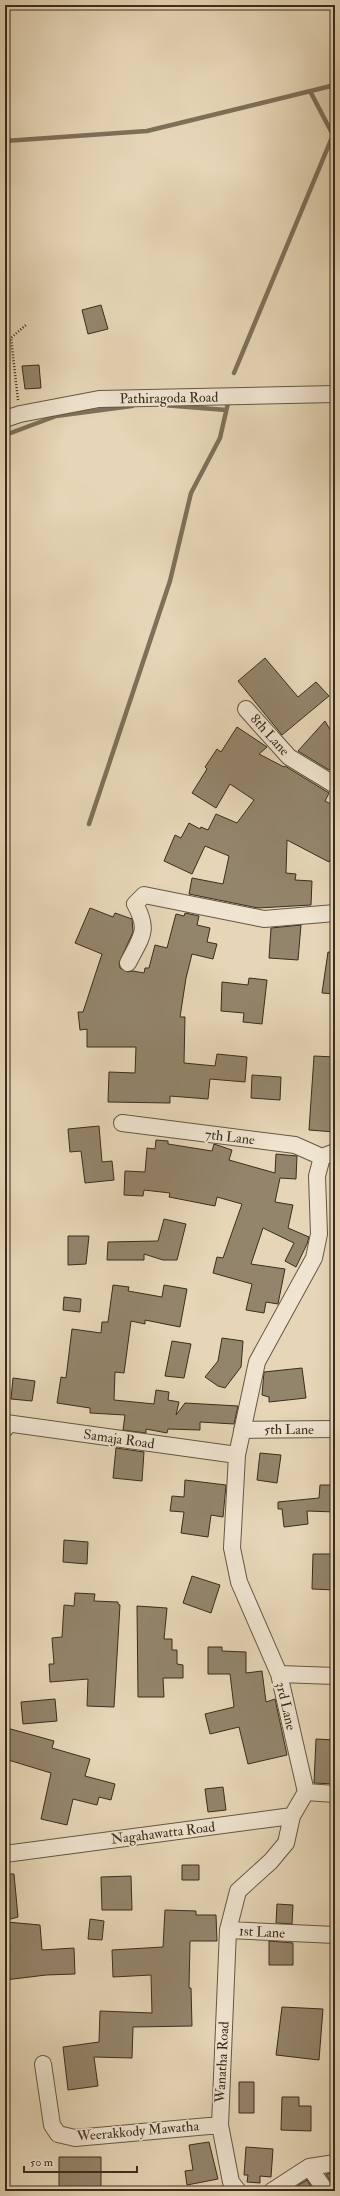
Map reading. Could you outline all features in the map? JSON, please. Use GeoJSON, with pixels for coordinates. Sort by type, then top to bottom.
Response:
{"type":"FeatureCollection","features":[{"type":"Feature","properties":{"kind":"street","name":"Pathiragoda Road"},"geometry":{"type":"LineString","coordinates":[[12,416],[99,399],[335,394]]}},
{"type":"Feature","properties":{"kind":"street","name":"8th Lane"},"geometry":{"type":"LineString","coordinates":[[246,709],[288,757],[335,785]]}},
{"type":"Feature","properties":{"kind":"street"},"geometry":{"type":"LineString","coordinates":[[128,963],[143,934],[143,918],[135,904],[144,895],[264,919],[335,913]]}},
{"type":"Feature","properties":{"kind":"street","name":"7th Lane"},"geometry":{"type":"LineString","coordinates":[[122,1123],[295,1145],[329,1154]]}},
{"type":"Feature","properties":{"kind":"street"},"geometry":{"type":"LineString","coordinates":[[279,1674],[240,1582],[232,1548],[237,1455],[258,1362],[314,1258],[319,1234],[317,1176],[329,1154]]}},
{"type":"Feature","properties":{"kind":"street","name":"Samaja Road"},"geometry":{"type":"LineString","coordinates":[[5,1429],[6,1423],[237,1455]]}},
{"type":"Feature","properties":{"kind":"street","name":"5th Lane"},"geometry":{"type":"LineString","coordinates":[[242,1430],[335,1429]]}},
{"type":"Feature","properties":{"kind":"street","name":"3rd Lane"},"geometry":{"type":"LineString","coordinates":[[306,1792],[279,1674],[335,1676]]}},
{"type":"Feature","properties":{"kind":"street"},"geometry":{"type":"LineString","coordinates":[[292,1816],[306,1792],[335,1794]]}},
{"type":"Feature","properties":{"kind":"street","name":"Nagahawatta Road"},"geometry":{"type":"LineString","coordinates":[[5,1854],[292,1816]]}},
{"type":"Feature","properties":{"kind":"street","name":"1st Lane"},"geometry":{"type":"LineString","coordinates":[[292,1816],[286,1842],[271,1861],[238,1891],[228,1930],[335,1935]]}},
{"type":"Feature","properties":{"kind":"street","name":"Wanatha Road"},"geometry":{"type":"LineString","coordinates":[[228,1930],[220,2125],[231,2182],[238,2191]]}},
{"type":"Feature","properties":{"kind":"street","name":"Weerakkody Mawatha"},"geometry":{"type":"LineString","coordinates":[[43,2064],[52,2125],[58,2134],[75,2138],[220,2125]]}},
{"type":"Feature","properties":{"kind":"street"},"geometry":{"type":"LineString","coordinates":[[272,2191],[309,2167],[335,2163]]}},
{"type":"Feature","properties":{"kind":"street"},"geometry":{"type":"LineString","coordinates":[[309,2167],[326,2191]]}},
{"type":"Feature","properties":{"kind":"path"},"geometry":{"type":"LineString","coordinates":[[12,416],[12,338],[27,324]]}},
{"type":"Feature","properties":{"kind":"building"},"geometry":{"type":"Polygon","coordinates":[[[101,305],[108,329],[88,334],[82,310],[101,305]]]}},
{"type":"Feature","properties":{"kind":"building"},"geometry":{"type":"Polygon","coordinates":[[[39,365],[41,388],[25,389],[22,366],[39,365]]]}},
{"type":"Feature","properties":{"kind":"building"},"geometry":{"type":"Polygon","coordinates":[[[265,658],[298,697],[316,682],[329,696],[282,735],[238,681],[265,658]]]}},
{"type":"Feature","properties":{"kind":"building"},"geometry":{"type":"Polygon","coordinates":[[[325,721],[335,738],[335,763],[329,770],[298,751],[325,721]]]}},
{"type":"Feature","properties":{"kind":"building"},"geometry":{"type":"Polygon","coordinates":[[[237,727],[267,747],[259,754],[284,767],[285,766],[329,793],[325,801],[335,806],[335,850],[329,862],[287,840],[286,873],[296,874],[295,880],[312,881],[311,905],[258,908],[189,894],[192,878],[223,884],[229,856],[205,846],[192,874],[164,861],[175,835],[181,838],[189,823],[200,829],[201,827],[208,830],[216,814],[237,823],[254,800],[230,784],[216,808],[192,793],[207,769],[205,767],[217,749],[221,752],[237,727]]]}},
{"type":"Feature","properties":{"kind":"building"},"geometry":{"type":"Polygon","coordinates":[[[90,908],[113,917],[115,913],[132,919],[133,932],[119,963],[120,968],[128,972],[133,971],[144,973],[145,968],[149,968],[155,945],[167,948],[176,914],[184,916],[185,913],[199,916],[197,925],[210,928],[207,942],[217,944],[213,959],[192,954],[186,978],[180,1017],[185,1017],[184,1063],[215,1066],[217,1054],[247,1057],[245,1082],[210,1079],[208,1099],[170,1096],[170,1103],[108,1102],[109,1072],[135,1073],[136,1047],[87,1047],[87,1029],[80,1030],[78,1012],[83,1012],[102,954],[75,943],[90,908]]]}},
{"type":"Feature","properties":{"kind":"building"},"geometry":{"type":"Polygon","coordinates":[[[301,925],[298,960],[269,958],[271,928],[301,925]]]}},
{"type":"Feature","properties":{"kind":"building"},"geometry":{"type":"Polygon","coordinates":[[[328,952],[335,953],[335,994],[322,993],[328,952]]]}},
{"type":"Feature","properties":{"kind":"building"},"geometry":{"type":"Polygon","coordinates":[[[249,978],[267,980],[262,1024],[243,1022],[244,1013],[221,1011],[222,982],[248,985],[249,978]]]}},
{"type":"Feature","properties":{"kind":"building"},"geometry":{"type":"Polygon","coordinates":[[[314,1056],[335,1057],[335,1132],[309,1130],[314,1056]]]}},
{"type":"Feature","properties":{"kind":"building"},"geometry":{"type":"Polygon","coordinates":[[[252,1075],[281,1077],[280,1100],[251,1098],[252,1075]]]}},
{"type":"Feature","properties":{"kind":"building"},"geometry":{"type":"Polygon","coordinates":[[[99,1126],[102,1162],[112,1161],[114,1180],[85,1183],[81,1151],[70,1152],[68,1129],[99,1126]]]}},
{"type":"Feature","properties":{"kind":"building"},"geometry":{"type":"Polygon","coordinates":[[[156,1140],[168,1141],[168,1144],[212,1151],[214,1144],[232,1150],[229,1160],[275,1173],[276,1154],[297,1156],[296,1179],[280,1178],[275,1202],[293,1205],[288,1228],[309,1237],[307,1244],[296,1267],[285,1261],[294,1243],[263,1228],[251,1264],[285,1269],[278,1304],[266,1302],[264,1313],[246,1310],[252,1284],[213,1273],[217,1257],[223,1258],[242,1204],[217,1197],[215,1206],[169,1197],[170,1193],[144,1190],[143,1196],[124,1195],[125,1171],[145,1172],[147,1148],[155,1149],[156,1140]]]}},
{"type":"Feature","properties":{"kind":"building"},"geometry":{"type":"Polygon","coordinates":[[[164,1219],[186,1224],[177,1260],[163,1260],[144,1254],[144,1260],[107,1260],[108,1242],[158,1241],[164,1219]]]}},
{"type":"Feature","properties":{"kind":"building"},"geometry":{"type":"Polygon","coordinates":[[[68,1236],[89,1236],[86,1264],[68,1265],[68,1236]]]}},
{"type":"Feature","properties":{"kind":"building"},"geometry":{"type":"Polygon","coordinates":[[[113,1285],[129,1287],[128,1291],[162,1297],[164,1285],[187,1289],[180,1327],[145,1320],[145,1324],[131,1321],[124,1373],[115,1372],[114,1400],[154,1404],[156,1390],[169,1392],[168,1400],[179,1402],[176,1415],[185,1403],[238,1406],[234,1424],[200,1422],[200,1430],[168,1429],[167,1433],[146,1429],[146,1433],[123,1430],[125,1415],[90,1413],[90,1408],[57,1403],[61,1377],[66,1378],[72,1329],[101,1333],[102,1322],[108,1322],[113,1285]]]}},
{"type":"Feature","properties":{"kind":"building"},"geometry":{"type":"Polygon","coordinates":[[[64,1297],[81,1299],[80,1312],[63,1310],[64,1297]]]}},
{"type":"Feature","properties":{"kind":"building"},"geometry":{"type":"Polygon","coordinates":[[[222,1338],[243,1341],[241,1367],[225,1388],[218,1386],[205,1377],[218,1361],[222,1338]]]}},
{"type":"Feature","properties":{"kind":"building"},"geometry":{"type":"Polygon","coordinates":[[[172,1341],[191,1344],[184,1378],[165,1376],[172,1341]]]}},
{"type":"Feature","properties":{"kind":"building"},"geometry":{"type":"Polygon","coordinates":[[[302,1368],[306,1398],[269,1402],[269,1397],[262,1395],[264,1372],[302,1368]]]}},
{"type":"Feature","properties":{"kind":"building"},"geometry":{"type":"Polygon","coordinates":[[[13,1378],[35,1381],[32,1401],[11,1399],[13,1378]]]}},
{"type":"Feature","properties":{"kind":"building"},"geometry":{"type":"Polygon","coordinates":[[[116,1448],[144,1452],[142,1481],[113,1478],[116,1448]]]}},
{"type":"Feature","properties":{"kind":"building"},"geometry":{"type":"Polygon","coordinates":[[[260,1453],[281,1455],[277,1483],[257,1480],[260,1453]]]}},
{"type":"Feature","properties":{"kind":"building"},"geometry":{"type":"Polygon","coordinates":[[[185,1480],[226,1485],[223,1517],[211,1515],[208,1537],[181,1533],[184,1512],[170,1511],[172,1496],[184,1497],[185,1480]]]}},
{"type":"Feature","properties":{"kind":"building"},"geometry":{"type":"Polygon","coordinates":[[[320,1485],[335,1485],[335,1512],[307,1511],[308,1524],[284,1527],[282,1509],[278,1509],[278,1502],[319,1498],[320,1485]]]}},
{"type":"Feature","properties":{"kind":"building"},"geometry":{"type":"Polygon","coordinates":[[[64,1540],[88,1542],[87,1564],[63,1562],[64,1540]]]}},
{"type":"Feature","properties":{"kind":"building"},"geometry":{"type":"Polygon","coordinates":[[[313,1554],[335,1554],[335,1590],[312,1589],[313,1554]]]}},
{"type":"Feature","properties":{"kind":"building"},"geometry":{"type":"Polygon","coordinates":[[[192,1576],[220,1585],[211,1613],[183,1603],[192,1576]]]}},
{"type":"Feature","properties":{"kind":"building"},"geometry":{"type":"Polygon","coordinates":[[[75,1593],[95,1594],[94,1601],[118,1602],[120,1605],[114,1707],[87,1706],[88,1679],[50,1682],[49,1664],[54,1664],[52,1638],[62,1637],[64,1605],[74,1606],[75,1593]]]}},
{"type":"Feature","properties":{"kind":"building"},"geometry":{"type":"Polygon","coordinates":[[[137,1606],[167,1608],[164,1639],[172,1639],[172,1650],[177,1650],[177,1664],[183,1665],[183,1678],[163,1678],[164,1697],[138,1697],[137,1606]]]}},
{"type":"Feature","properties":{"kind":"building"},"geometry":{"type":"Polygon","coordinates":[[[208,1647],[222,1647],[222,1651],[246,1652],[246,1673],[262,1671],[266,1702],[275,1699],[287,1755],[248,1764],[239,1727],[210,1734],[205,1714],[234,1707],[230,1674],[208,1674],[208,1647]]]}},
{"type":"Feature","properties":{"kind":"building"},"geometry":{"type":"Polygon","coordinates":[[[55,1699],[57,1721],[23,1724],[21,1702],[55,1699]]]}},
{"type":"Feature","properties":{"kind":"building"},"geometry":{"type":"Polygon","coordinates":[[[7,1728],[54,1741],[52,1748],[90,1759],[85,1776],[115,1784],[111,1800],[99,1797],[97,1805],[73,1799],[67,1825],[41,1819],[51,1773],[5,1759],[5,1730],[7,1728]]]}},
{"type":"Feature","properties":{"kind":"building"},"geometry":{"type":"Polygon","coordinates":[[[316,1739],[335,1740],[335,1784],[314,1783],[316,1739]]]}},
{"type":"Feature","properties":{"kind":"building"},"geometry":{"type":"Polygon","coordinates":[[[223,1787],[226,1810],[208,1812],[205,1789],[223,1787]]]}},
{"type":"Feature","properties":{"kind":"building"},"geometry":{"type":"Polygon","coordinates":[[[182,1865],[199,1865],[199,1880],[182,1880],[182,1865]]]}},
{"type":"Feature","properties":{"kind":"building"},"geometry":{"type":"Polygon","coordinates":[[[5,1874],[14,1874],[18,1917],[7,1920],[5,1874]]]}},
{"type":"Feature","properties":{"kind":"building"},"geometry":{"type":"Polygon","coordinates":[[[131,1876],[132,1910],[102,1910],[101,1877],[131,1876]]]}},
{"type":"Feature","properties":{"kind":"building"},"geometry":{"type":"Polygon","coordinates":[[[277,1904],[293,1905],[292,1924],[276,1923],[277,1904]]]}},
{"type":"Feature","properties":{"kind":"building"},"geometry":{"type":"Polygon","coordinates":[[[165,1910],[196,1911],[196,1915],[216,1915],[217,1941],[190,1941],[189,1988],[191,1988],[192,2026],[133,2027],[132,2058],[94,2057],[98,2086],[68,2090],[63,2047],[99,2042],[100,2011],[152,2013],[151,1975],[113,1977],[112,1950],[163,1947],[165,1910]]]}},
{"type":"Feature","properties":{"kind":"building"},"geometry":{"type":"Polygon","coordinates":[[[90,1919],[104,1921],[102,1940],[88,1939],[90,1919]]]}},
{"type":"Feature","properties":{"kind":"building"},"geometry":{"type":"Polygon","coordinates":[[[7,1922],[40,1925],[42,1950],[74,1948],[75,1974],[46,1975],[5,1980],[5,1951],[10,1951],[7,1922]]]}},
{"type":"Feature","properties":{"kind":"building"},"geometry":{"type":"Polygon","coordinates":[[[269,1941],[293,1943],[293,1965],[269,1965],[269,1941]]]}},
{"type":"Feature","properties":{"kind":"building"},"geometry":{"type":"Polygon","coordinates":[[[282,2007],[323,2009],[319,2060],[276,2055],[282,2007]]]}},
{"type":"Feature","properties":{"kind":"building"},"geometry":{"type":"Polygon","coordinates":[[[239,2082],[254,2082],[254,2113],[239,2113],[239,2082]]]}},
{"type":"Feature","properties":{"kind":"building"},"geometry":{"type":"Polygon","coordinates":[[[282,2097],[299,2097],[299,2106],[311,2106],[311,2131],[281,2130],[282,2097]]]}},
{"type":"Feature","properties":{"kind":"building"},"geometry":{"type":"Polygon","coordinates":[[[209,2142],[218,2179],[187,2185],[185,2171],[193,2170],[189,2145],[209,2142]]]}},
{"type":"Feature","properties":{"kind":"building"},"geometry":{"type":"Polygon","coordinates":[[[246,2147],[273,2149],[271,2177],[260,2176],[260,2183],[247,2182],[248,2175],[244,2175],[246,2147]]]}},
{"type":"Feature","properties":{"kind":"building"},"geometry":{"type":"Polygon","coordinates":[[[59,2157],[101,2157],[101,2191],[59,2191],[59,2157]]]}},
{"type":"Feature","properties":{"kind":"building"},"geometry":{"type":"Polygon","coordinates":[[[335,2173],[335,2186],[334,2186],[326,2174],[335,2173]]]}},
{"type":"Feature","properties":{"kind":"building"},"geometry":{"type":"Polygon","coordinates":[[[307,2180],[314,2191],[291,2191],[300,2184],[307,2180]]]}},
{"type":"Feature","properties":{"kind":"waterway"},"geometry":{"type":"LineString","coordinates":[[5,141],[147,131],[335,85]]}},
{"type":"Feature","properties":{"kind":"waterway"},"geometry":{"type":"LineString","coordinates":[[234,373],[333,135],[310,91]]}},
{"type":"Feature","properties":{"kind":"waterway"},"geometry":{"type":"LineString","coordinates":[[89,824],[170,581],[191,493],[220,438],[228,403]]}},
{"type":"Feature","properties":{"kind":"waterway"},"geometry":{"type":"LineString","coordinates":[[163,405],[226,410]]}},
{"type":"Feature","properties":{"kind":"waterway"},"geometry":{"type":"LineString","coordinates":[[5,460],[8,434],[56,416],[132,406]]}}]}
